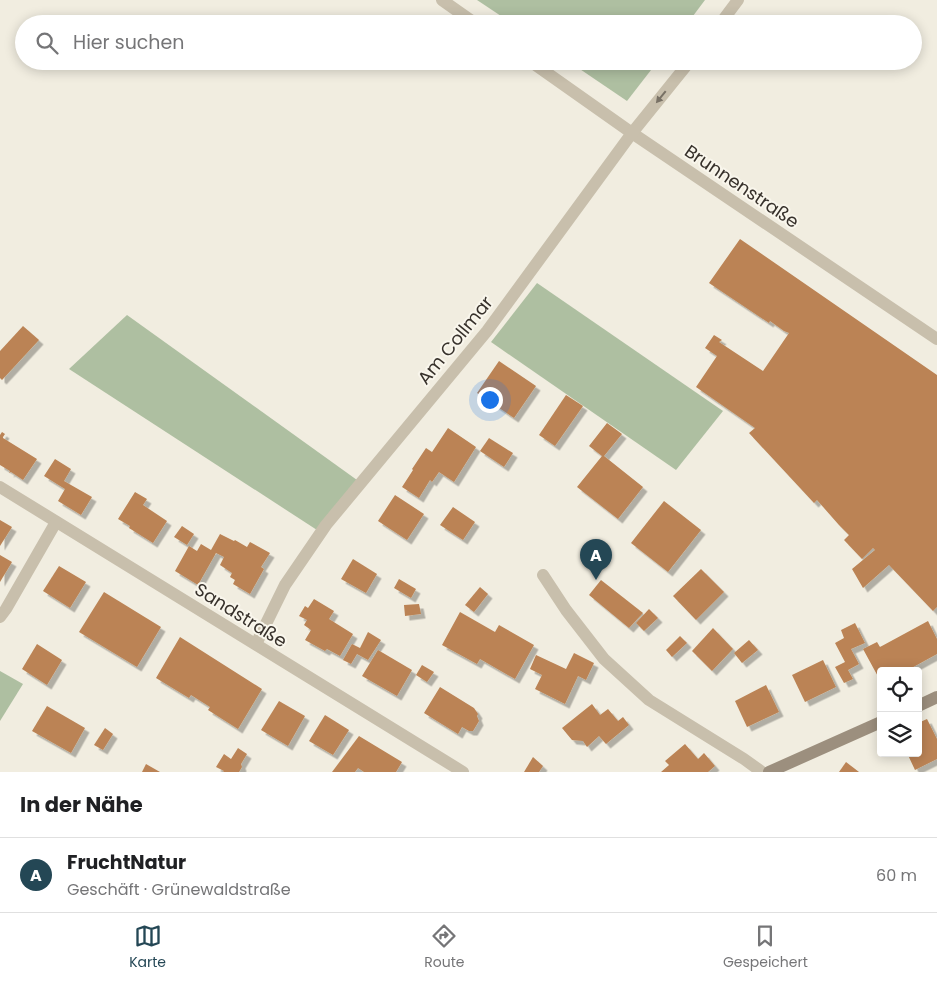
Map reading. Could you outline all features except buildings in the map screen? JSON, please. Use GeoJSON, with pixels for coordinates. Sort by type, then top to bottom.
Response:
{"type":"FeatureCollection","features":[{"type":"Feature","properties":{"kind":"street"},"geometry":{"type":"LineString","coordinates":[[442,0],[463,15]]}},
{"type":"Feature","properties":{"kind":"street"},"geometry":{"type":"LineString","coordinates":[[727,15],[738,0]]}},
{"type":"Feature","properties":{"kind":"street","name":"Brunnenstraße"},"geometry":{"type":"LineString","coordinates":[[543,70],[632,133],[937,338]]}},
{"type":"Feature","properties":{"kind":"street","name":"Am Collmar"},"geometry":{"type":"LineString","coordinates":[[256,644],[285,585],[326,525],[487,331],[632,133],[683,70]]}},
{"type":"Feature","properties":{"kind":"street","name":"Sandstraße"},"geometry":{"type":"LineString","coordinates":[[0,488],[463,772]]}},
{"type":"Feature","properties":{"kind":"street"},"geometry":{"type":"LineString","coordinates":[[0,617],[56,522]]}},
{"type":"Feature","properties":{"kind":"street"},"geometry":{"type":"LineString","coordinates":[[543,575],[566,610],[604,659],[649,700],[762,772]]}},
{"type":"Feature","properties":{"kind":"street"},"geometry":{"type":"LineString","coordinates":[[922,704],[937,697]]}},
{"type":"Feature","properties":{"kind":"street"},"geometry":{"type":"LineString","coordinates":[[769,772],[877,724]]}},
{"type":"Feature","properties":{"kind":"green space"},"geometry":{"type":"Polygon","coordinates":[[[477,0],[705,0],[694,15],[500,15],[477,0]]]}},
{"type":"Feature","properties":{"kind":"green space"},"geometry":{"type":"Polygon","coordinates":[[[581,70],[651,70],[627,101],[581,70]]]}},
{"type":"Feature","properties":{"kind":"green space"},"geometry":{"type":"Polygon","coordinates":[[[537,283],[723,411],[676,470],[491,342],[537,283]]]}},
{"type":"Feature","properties":{"kind":"green space"},"geometry":{"type":"Polygon","coordinates":[[[127,315],[357,480],[317,530],[69,369],[127,315]]]}},
{"type":"Feature","properties":{"kind":"green space"},"geometry":{"type":"Polygon","coordinates":[[[0,671],[23,684],[0,721],[0,671]]]}},
{"type":"Feature","properties":{"kind":"place","name":"FruchtNatur"},"geometry":{"type":"Point","coordinates":[596,580]}}]}
